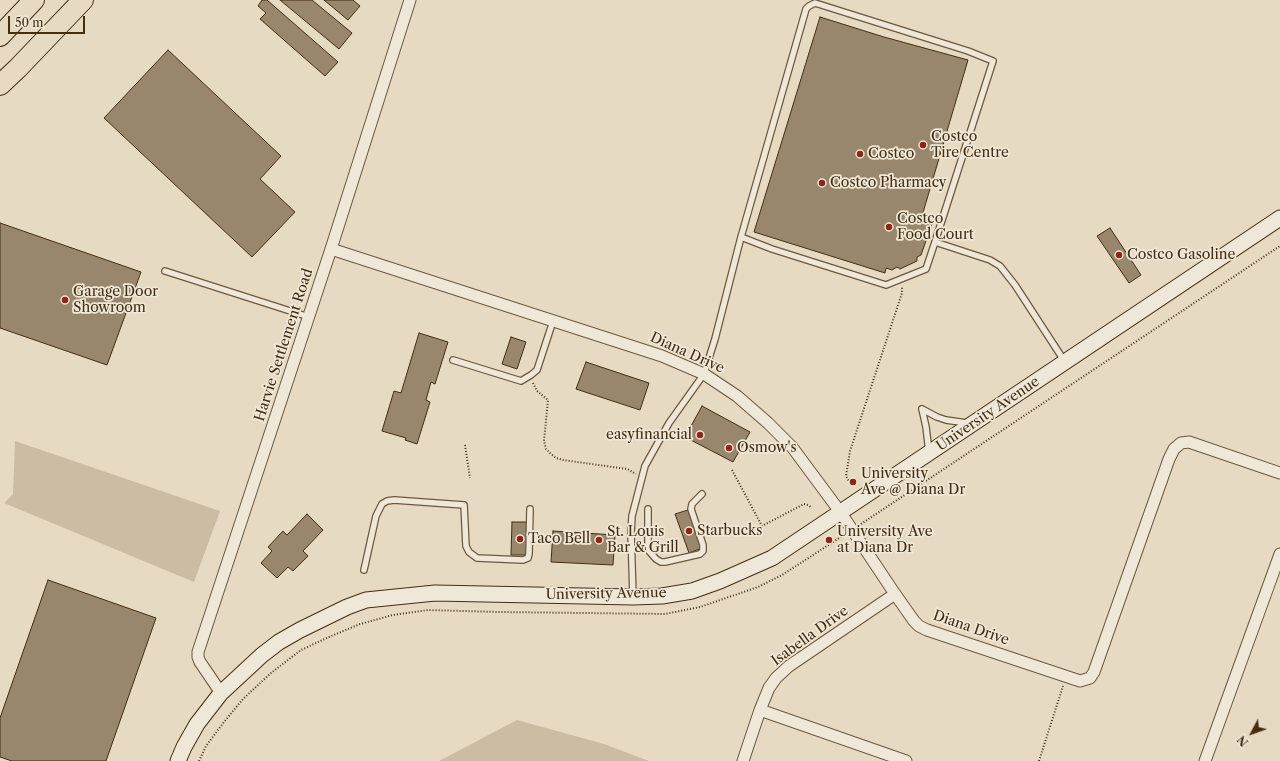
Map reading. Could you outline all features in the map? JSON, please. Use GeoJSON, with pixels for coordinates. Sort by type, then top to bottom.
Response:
{"type":"FeatureCollection","features":[{"type":"Feature","properties":{"kind":"highway"},"geometry":{"type":"LineString","coordinates":[[0,36],[34,0]]}},
{"type":"Feature","properties":{"kind":"highway"},"geometry":{"type":"LineString","coordinates":[[0,85],[83,0]]}},
{"type":"Feature","properties":{"kind":"street","name":"Harvie Settlement Road"},"geometry":{"type":"LineString","coordinates":[[221,693],[200,662],[198,652],[309,318],[410,0]]}},
{"type":"Feature","properties":{"kind":"street","name":"University Avenue"},"geometry":{"type":"LineString","coordinates":[[178,761],[197,724],[221,693],[262,655],[279,642],[330,615],[366,600],[435,593],[633,597],[662,596],[692,591],[720,581],[772,558],[1280,218]]}},
{"type":"Feature","properties":{"kind":"street","name":"Diana Drive"},"geometry":{"type":"LineString","coordinates":[[331,249],[662,356],[704,374],[737,396],[768,423],[792,447],[840,512],[895,594],[919,626],[1080,682],[1090,678],[1094,672],[1174,449],[1181,442],[1189,442],[1280,473]]}},
{"type":"Feature","properties":{"kind":"street"},"geometry":{"type":"LineString","coordinates":[[1205,761],[1280,554]]}},
{"type":"Feature","properties":{"kind":"street","name":"Isabella Drive"},"geometry":{"type":"LineString","coordinates":[[743,761],[760,710],[772,683],[776,678],[789,666],[895,594]]}},
{"type":"Feature","properties":{"kind":"street"},"geometry":{"type":"LineString","coordinates":[[760,710],[906,761]]}},
{"type":"Feature","properties":{"kind":"lane"},"geometry":{"type":"LineString","coordinates":[[633,597],[631,533],[632,516],[645,466],[669,423],[704,374],[715,339],[741,237],[806,9],[815,3],[968,51],[993,61],[926,269],[886,285],[772,249],[741,237]]}},
{"type":"Feature","properties":{"kind":"lane"},"geometry":{"type":"LineString","coordinates":[[935,242],[990,260],[1000,266],[1015,285],[1065,362]]}},
{"type":"Feature","properties":{"kind":"lane"},"geometry":{"type":"LineString","coordinates":[[165,271],[309,318]]}},
{"type":"Feature","properties":{"kind":"lane"},"geometry":{"type":"LineString","coordinates":[[453,360],[521,381],[537,370],[553,321]]}},
{"type":"Feature","properties":{"kind":"lane"},"geometry":{"type":"LineString","coordinates":[[929,453],[922,409],[946,420],[971,424]]}},
{"type":"Feature","properties":{"kind":"lane"},"geometry":{"type":"LineString","coordinates":[[648,509],[649,551],[656,559],[661,562],[666,562],[700,554],[703,551],[703,545],[691,509],[692,504],[702,494]]}},
{"type":"Feature","properties":{"kind":"lane"},"geometry":{"type":"LineString","coordinates":[[364,570],[376,516],[382,504],[394,500],[464,505],[466,546],[469,552],[477,558],[523,560],[528,558],[529,554],[530,509]]}},
{"type":"Feature","properties":{"kind":"path"},"geometry":{"type":"LineString","coordinates":[[199,761],[206,746],[224,722],[243,699],[271,673],[301,650],[360,624],[393,615],[428,610],[666,614],[700,607],[758,587],[782,575],[852,530],[1280,246]]}},
{"type":"Feature","properties":{"kind":"path"},"geometry":{"type":"LineString","coordinates":[[850,483],[846,476],[850,451],[902,293],[900,280]]}},
{"type":"Feature","properties":{"kind":"path"},"geometry":{"type":"LineString","coordinates":[[529,376],[537,392],[548,400],[544,441],[546,449],[550,453],[556,458],[563,460],[626,469],[642,477]]}},
{"type":"Feature","properties":{"kind":"path"},"geometry":{"type":"LineString","coordinates":[[465,445],[470,478]]}},
{"type":"Feature","properties":{"kind":"path"},"geometry":{"type":"LineString","coordinates":[[732,470],[762,526],[804,504],[812,508]]}},
{"type":"Feature","properties":{"kind":"path"},"geometry":{"type":"LineString","coordinates":[[1039,761],[1066,677]]}},
{"type":"Feature","properties":{"kind":"shaded area"},"geometry":{"type":"Polygon","coordinates":[[[15,441],[220,511],[194,582],[4,503],[13,494],[15,441]]]}},
{"type":"Feature","properties":{"kind":"shaded area"},"geometry":{"type":"Polygon","coordinates":[[[517,720],[604,744],[649,761],[439,761],[517,720]]]}},
{"type":"Feature","properties":{"kind":"building"},"geometry":{"type":"Polygon","coordinates":[[[262,0],[267,0],[338,62],[325,76],[260,19],[266,13],[258,6],[262,0]]]}},
{"type":"Feature","properties":{"kind":"building"},"geometry":{"type":"Polygon","coordinates":[[[280,0],[312,0],[352,33],[339,49],[280,0]]]}},
{"type":"Feature","properties":{"kind":"building"},"geometry":{"type":"Polygon","coordinates":[[[324,0],[353,0],[360,6],[348,20],[324,0]]]}},
{"type":"Feature","properties":{"kind":"building","name":"Costco"},"geometry":{"type":"Polygon","coordinates":[[[820,17],[884,37],[968,60],[922,216],[933,221],[921,255],[917,257],[917,261],[900,269],[897,267],[892,270],[886,268],[885,273],[754,232],[820,17]]]}},
{"type":"Feature","properties":{"kind":"building"},"geometry":{"type":"Polygon","coordinates":[[[168,50],[281,156],[260,179],[295,212],[252,257],[104,118],[168,50]]]}},
{"type":"Feature","properties":{"kind":"building","name":"Garage Door Showroom"},"geometry":{"type":"Polygon","coordinates":[[[0,223],[141,272],[107,365],[0,328],[0,223]]]}},
{"type":"Feature","properties":{"kind":"building"},"geometry":{"type":"Polygon","coordinates":[[[1110,228],[1141,275],[1129,283],[1097,236],[1110,228]]]}},
{"type":"Feature","properties":{"kind":"building"},"geometry":{"type":"Polygon","coordinates":[[[419,333],[448,342],[435,384],[431,382],[426,400],[430,402],[417,444],[405,440],[406,438],[382,431],[394,391],[401,393],[419,333]]]}},
{"type":"Feature","properties":{"kind":"building"},"geometry":{"type":"Polygon","coordinates":[[[511,337],[526,342],[517,369],[502,364],[511,337]]]}},
{"type":"Feature","properties":{"kind":"building"},"geometry":{"type":"Polygon","coordinates":[[[586,362],[649,383],[640,410],[576,389],[586,362]]]}},
{"type":"Feature","properties":{"kind":"building"},"geometry":{"type":"Polygon","coordinates":[[[702,406],[750,432],[733,462],[685,437],[702,406]]]}},
{"type":"Feature","properties":{"kind":"building","name":"Starbucks"},"geometry":{"type":"Polygon","coordinates":[[[688,510],[702,548],[689,553],[675,514],[688,510]]]}},
{"type":"Feature","properties":{"kind":"building"},"geometry":{"type":"Polygon","coordinates":[[[307,514],[323,530],[303,551],[308,556],[293,571],[288,567],[277,578],[261,563],[272,551],[268,547],[283,531],[287,535],[307,514]]]}},
{"type":"Feature","properties":{"kind":"building","name":"Taco Bell"},"geometry":{"type":"Polygon","coordinates":[[[512,522],[529,522],[528,555],[511,555],[512,522]]]}},
{"type":"Feature","properties":{"kind":"building"},"geometry":{"type":"Polygon","coordinates":[[[553,531],[615,535],[613,565],[551,562],[553,531]]]}},
{"type":"Feature","properties":{"kind":"building"},"geometry":{"type":"Polygon","coordinates":[[[48,580],[156,618],[106,761],[12,761],[0,757],[0,718],[48,580]]]}},
{"type":"Feature","properties":{"kind":"place","name":"Costco Tire Centre"},"geometry":{"type":"Point","coordinates":[923,145]}},
{"type":"Feature","properties":{"kind":"place","name":"Costco"},"geometry":{"type":"Point","coordinates":[860,154]}},
{"type":"Feature","properties":{"kind":"place","name":"Costco Pharmacy"},"geometry":{"type":"Point","coordinates":[822,183]}},
{"type":"Feature","properties":{"kind":"place","name":"Costco Food Court"},"geometry":{"type":"Point","coordinates":[889,227]}},
{"type":"Feature","properties":{"kind":"place","name":"Costco Gasoline"},"geometry":{"type":"Point","coordinates":[1119,255]}},
{"type":"Feature","properties":{"kind":"place","name":"Garage Door Showroom"},"geometry":{"type":"Point","coordinates":[65,300]}},
{"type":"Feature","properties":{"kind":"place","name":"easyfinancial"},"geometry":{"type":"Point","coordinates":[700,435]}},
{"type":"Feature","properties":{"kind":"place","name":"Osmow's"},"geometry":{"type":"Point","coordinates":[729,448]}},
{"type":"Feature","properties":{"kind":"place","name":"University Ave @ Diana Dr"},"geometry":{"type":"Point","coordinates":[853,482]}},
{"type":"Feature","properties":{"kind":"place","name":"Starbucks"},"geometry":{"type":"Point","coordinates":[689,531]}},
{"type":"Feature","properties":{"kind":"place","name":"Taco Bell"},"geometry":{"type":"Point","coordinates":[520,539]}},
{"type":"Feature","properties":{"kind":"place","name":"St. Louis Bar & Grill"},"geometry":{"type":"Point","coordinates":[599,540]}},
{"type":"Feature","properties":{"kind":"place","name":"University Ave at Diana Dr"},"geometry":{"type":"Point","coordinates":[829,540]}}]}
